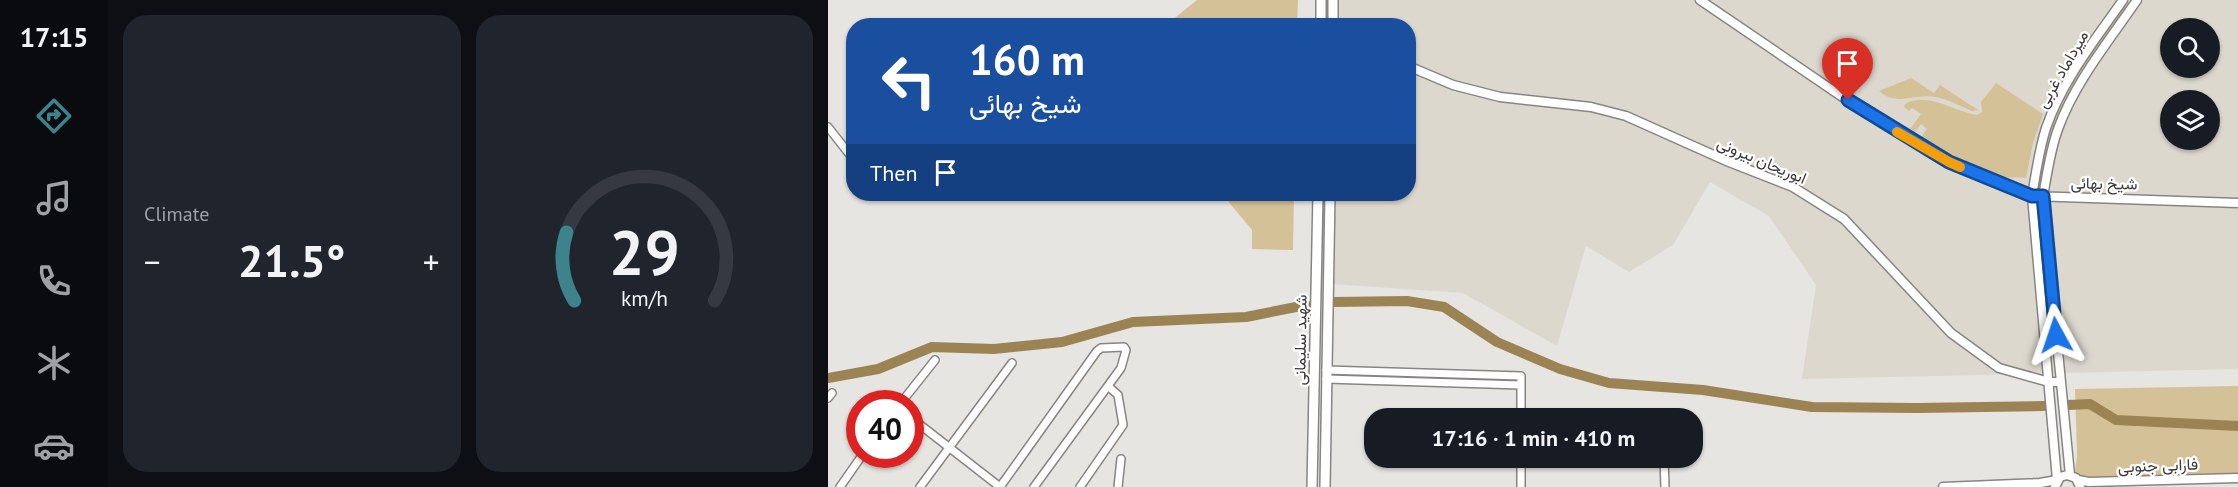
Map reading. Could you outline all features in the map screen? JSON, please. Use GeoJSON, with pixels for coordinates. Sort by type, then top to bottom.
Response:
{"type":"FeatureCollection","features":[{"type":"Feature","properties":{"kind":"main road"},"geometry":{"type":"LineString","coordinates":[[1321,0],[1321,18]]}},
{"type":"Feature","properties":{"kind":"main road"},"geometry":{"type":"LineString","coordinates":[[1333,0],[1333,18]]}},
{"type":"Feature","properties":{"kind":"main road","name":"شهید سلیمانی"},"geometry":{"type":"LineString","coordinates":[[1311,486],[1318,201]]}},
{"type":"Feature","properties":{"kind":"main road","name":"شهید سلیمانی"},"geometry":{"type":"LineString","coordinates":[[1325,486],[1330,201]]}},
{"type":"Feature","properties":{"kind":"street","name":"شیخ بهائی"},"geometry":{"type":"LineString","coordinates":[[1700,0],[1866,113],[1949,162],[2032,196],[2238,203]]}},
{"type":"Feature","properties":{"kind":"street","name":"میرداماد غربی"},"geometry":{"type":"LineString","coordinates":[[2056,484],[2032,196],[2046,127],[2058,100],[2075,69],[2123,0]]}},
{"type":"Feature","properties":{"kind":"street","name":"میرداماد غربی"},"geometry":{"type":"LineString","coordinates":[[2070,475],[2043,196],[2052,151],[2069,104],[2137,0]]}},
{"type":"Feature","properties":{"kind":"street","name":"ابوریحان بیرونی"},"geometry":{"type":"LineString","coordinates":[[1416,70],[1453,86],[1500,97],[1591,107],[1626,116],[1729,162],[1793,187],[1844,219],[1951,333],[1999,368],[2049,382],[2060,382]]}},
{"type":"Feature","properties":{"kind":"street"},"geometry":{"type":"LineString","coordinates":[[828,127],[846,149]]}},
{"type":"Feature","properties":{"kind":"street"},"geometry":{"type":"LineString","coordinates":[[924,428],[1000,487],[1097,351],[1101,348],[1126,348],[1121,368],[1034,487]]}},
{"type":"Feature","properties":{"kind":"street"},"geometry":{"type":"LineString","coordinates":[[911,390],[936,360]]}},
{"type":"Feature","properties":{"kind":"street"},"geometry":{"type":"LineString","coordinates":[[920,487],[1012,363]]}},
{"type":"Feature","properties":{"kind":"street"},"geometry":{"type":"LineString","coordinates":[[1340,370],[1340,379]]}},
{"type":"Feature","properties":{"kind":"street"},"geometry":{"type":"LineString","coordinates":[[1326,374],[1340,370],[1521,376],[1521,408]]}},
{"type":"Feature","properties":{"kind":"street"},"geometry":{"type":"LineString","coordinates":[[1399,372],[1399,381]]}},
{"type":"Feature","properties":{"kind":"street"},"geometry":{"type":"LineString","coordinates":[[1326,374],[1340,379],[1521,385]]}},
{"type":"Feature","properties":{"kind":"street"},"geometry":{"type":"LineString","coordinates":[[1080,487],[1124,424],[1118,395],[1107,386]]}},
{"type":"Feature","properties":{"kind":"street"},"geometry":{"type":"LineString","coordinates":[[1118,487],[1121,459]]}},
{"type":"Feature","properties":{"kind":"street"},"geometry":{"type":"LineString","coordinates":[[840,487],[853,468]]}},
{"type":"Feature","properties":{"kind":"street"},"geometry":{"type":"LineString","coordinates":[[1521,468],[1521,487]]}},
{"type":"Feature","properties":{"kind":"street"},"geometry":{"type":"LineString","coordinates":[[1664,468],[1665,487]]}},
{"type":"Feature","properties":{"kind":"street"},"geometry":{"type":"LineString","coordinates":[[1942,487],[2056,484],[2063,476],[2070,475],[2080,484]]}},
{"type":"Feature","properties":{"kind":"street","name":"فارابی جنوبی"},"geometry":{"type":"LineString","coordinates":[[2080,484],[2238,478]]}},
{"type":"Feature","properties":{"kind":"shaded area"},"geometry":{"type":"Polygon","coordinates":[[[1197,0],[1298,0],[1297,18],[1175,18],[1197,0]]]}},
{"type":"Feature","properties":{"kind":"shaded area"},"geometry":{"type":"Polygon","coordinates":[[[1338,0],[2238,0],[2238,369],[1802,379],[1816,285],[1769,216],[1710,182],[1673,245],[1629,272],[1586,246],[1557,346],[1463,293],[1332,284],[1334,201],[1416,201],[1416,18],[1337,18],[1338,0]]]}},
{"type":"Feature","properties":{"kind":"shaded area"},"geometry":{"type":"Polygon","coordinates":[[[2123,5],[2127,7],[2066,100],[2042,178],[2039,177],[2044,152],[2060,107],[2083,66],[2123,5]]]}},
{"type":"Feature","properties":{"kind":"shaded area"},"geometry":{"type":"Polygon","coordinates":[[[1911,78],[1934,93],[1940,85],[1978,110],[1972,111],[1935,97],[1899,99],[1886,96],[1879,91],[1911,78]]]}},
{"type":"Feature","properties":{"kind":"shaded area"},"geometry":{"type":"Polygon","coordinates":[[[1996,83],[2043,114],[2033,143],[2026,178],[2002,177],[1980,172],[1920,139],[1927,129],[1921,124],[1915,132],[1910,129],[1921,114],[1912,108],[1909,111],[1904,107],[1905,104],[1922,100],[1932,101],[1977,115],[1982,112],[1981,102],[1996,83]]]}},
{"type":"Feature","properties":{"kind":"shaded area"},"geometry":{"type":"Polygon","coordinates":[[[1228,201],[1294,201],[1293,250],[1252,249],[1252,230],[1228,201]]]}},
{"type":"Feature","properties":{"kind":"shaded area"},"geometry":{"type":"Polygon","coordinates":[[[2238,386],[2238,474],[2083,478],[2075,472],[2077,455],[2075,389],[2238,386]]]}},
{"type":"Feature","properties":{"kind":"waterway"},"geometry":{"type":"LineString","coordinates":[[1334,302],[1407,301],[1444,307],[1497,342],[1560,369],[1609,383],[1703,390],[1812,407],[2044,406]]}},
{"type":"Feature","properties":{"kind":"waterway"},"geometry":{"type":"LineString","coordinates":[[828,378],[878,369],[932,347],[994,349],[1062,342],[1133,322],[1246,317],[1306,305]]}},
{"type":"Feature","properties":{"kind":"waterway"},"geometry":{"type":"LineString","coordinates":[[2068,405],[2090,404],[2116,420],[2238,426]]}},
{"type":"Feature","properties":{"kind":"slow traffic"},"geometry":{"type":"LineString","coordinates":[[1897,132],[1960,167]]}},
{"type":"Feature","properties":{"kind":"route"},"geometry":{"type":"LineString","coordinates":[[1848,100],[1949,162],[2032,196],[2043,196],[2056,335]]}}]}
